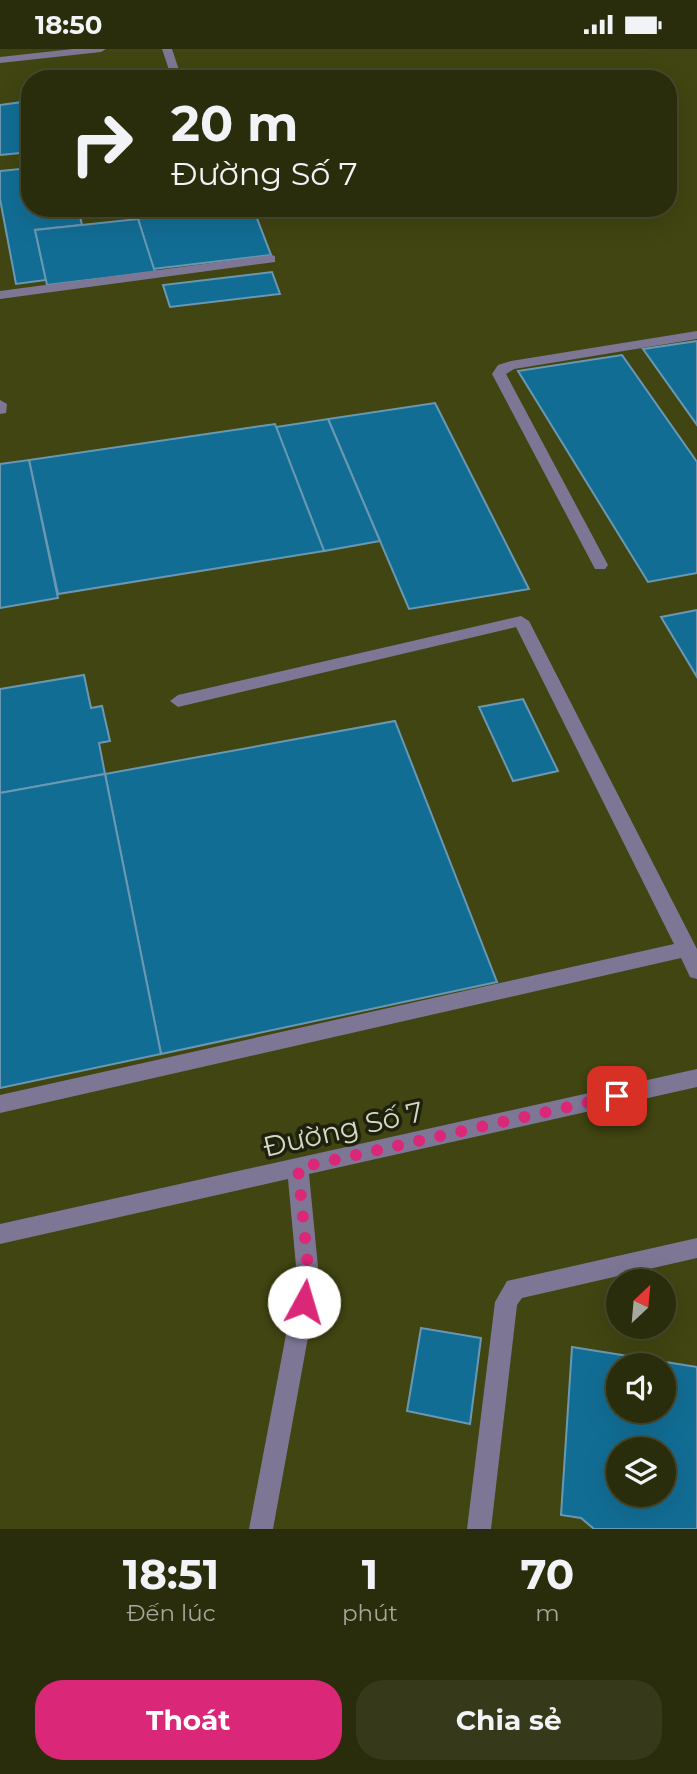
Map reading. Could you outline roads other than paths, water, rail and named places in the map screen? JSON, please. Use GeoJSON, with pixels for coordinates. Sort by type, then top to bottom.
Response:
{"type":"FeatureCollection","features":[{"type":"Feature","properties":{"kind":"street"},"geometry":{"type":"LineString","coordinates":[[0,60],[101,49]]}},
{"type":"Feature","properties":{"kind":"street"},"geometry":{"type":"LineString","coordinates":[[167,49],[174,70]]}},
{"type":"Feature","properties":{"kind":"street"},"geometry":{"type":"LineString","coordinates":[[0,295],[271,259]]}},
{"type":"Feature","properties":{"kind":"street"},"geometry":{"type":"LineString","coordinates":[[600,565],[499,374],[503,368],[511,365],[697,335]]}},
{"type":"Feature","properties":{"kind":"street"},"geometry":{"type":"LineString","coordinates":[[178,701],[521,621],[697,971]]}},
{"type":"Feature","properties":{"kind":"street"},"geometry":{"type":"LineString","coordinates":[[0,1104],[687,949]]}},
{"type":"Feature","properties":{"kind":"street","name":"Đường Số 7"},"geometry":{"type":"LineString","coordinates":[[0,1234],[697,1078]]}},
{"type":"Feature","properties":{"kind":"street"},"geometry":{"type":"LineString","coordinates":[[261,1529],[309,1277],[298,1168]]}},
{"type":"Feature","properties":{"kind":"street"},"geometry":{"type":"LineString","coordinates":[[479,1529],[506,1302],[515,1289],[697,1248]]}}]}
